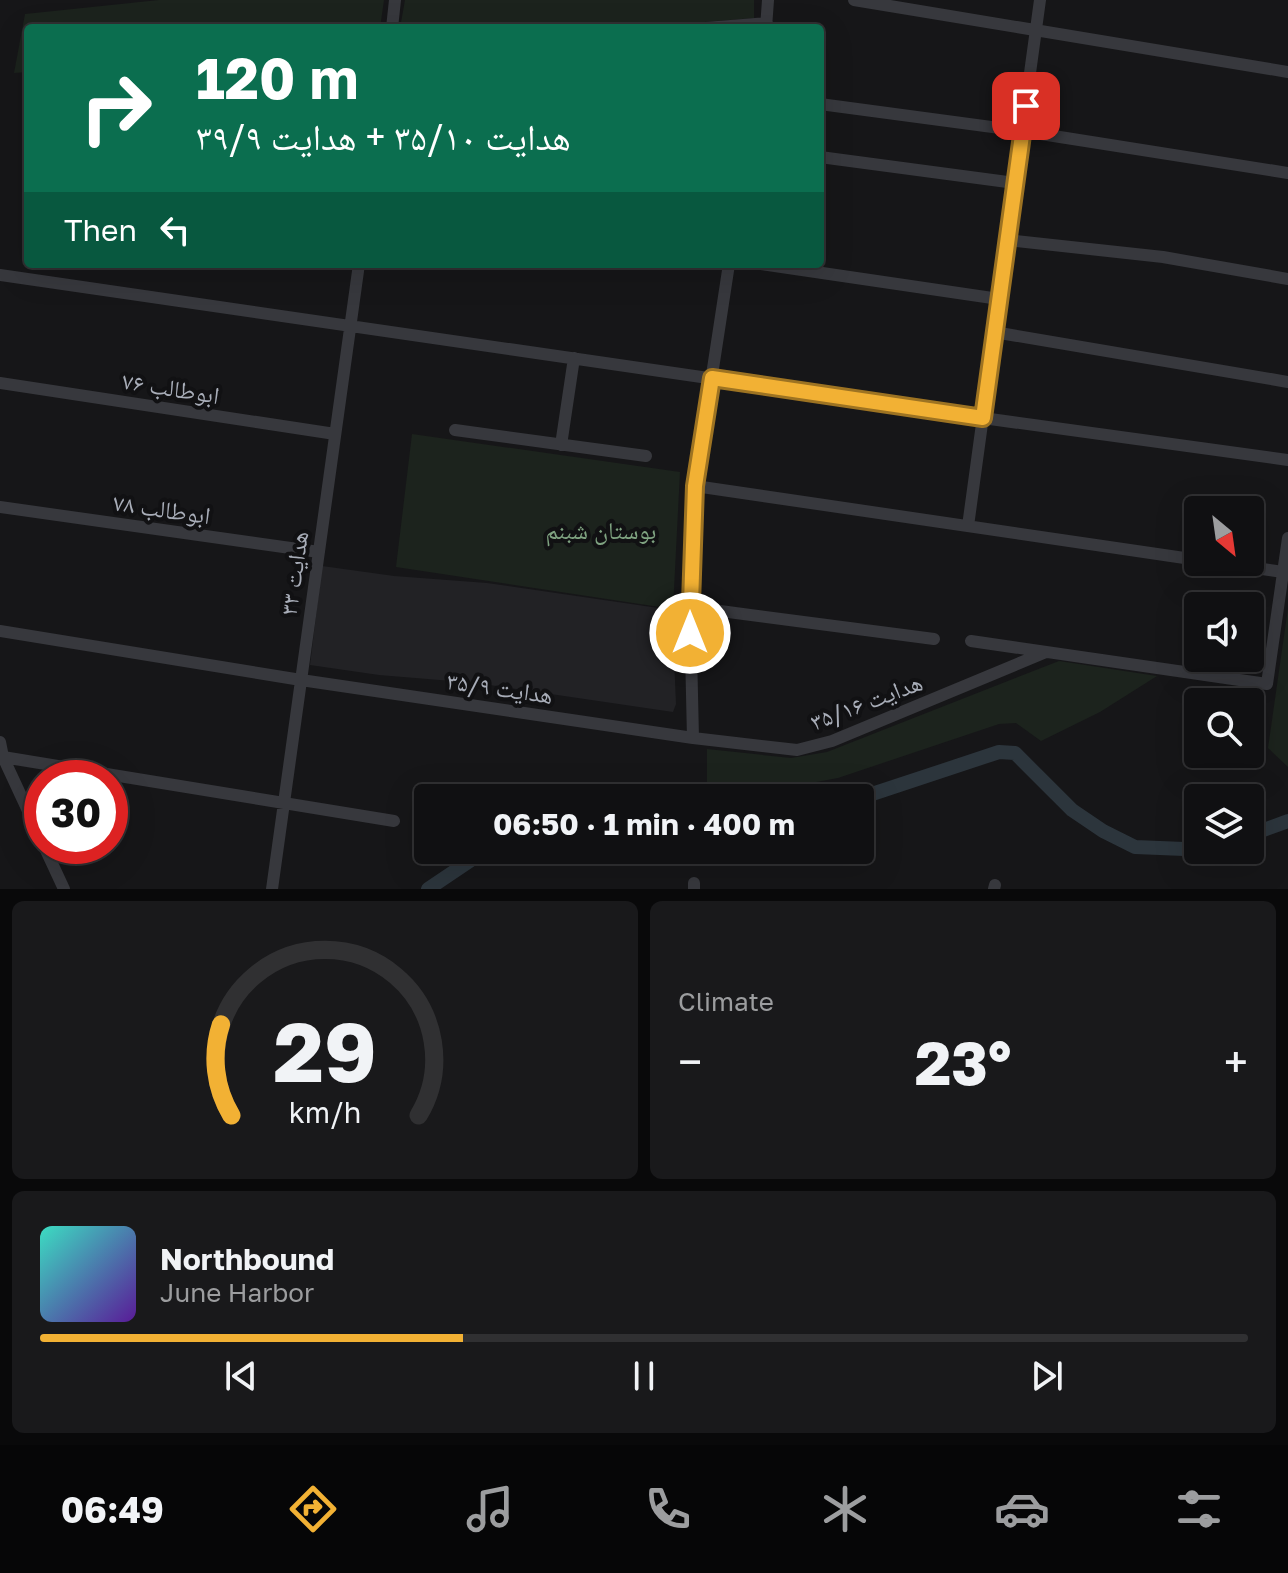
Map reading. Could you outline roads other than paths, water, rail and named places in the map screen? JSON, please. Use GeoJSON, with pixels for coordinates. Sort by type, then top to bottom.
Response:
{"type":"FeatureCollection","features":[{"type":"Feature","properties":{"kind":"street"},"geometry":{"type":"LineString","coordinates":[[392,24],[395,0]]}},
{"type":"Feature","properties":{"kind":"street"},"geometry":{"type":"LineString","coordinates":[[767,24],[768,0]]}},
{"type":"Feature","properties":{"kind":"street"},"geometry":{"type":"LineString","coordinates":[[854,0],[1288,72]]}},
{"type":"Feature","properties":{"kind":"street"},"geometry":{"type":"LineString","coordinates":[[968,526],[1040,0]]}},
{"type":"Feature","properties":{"kind":"street"},"geometry":{"type":"LineString","coordinates":[[824,105],[1022,131],[1288,173]]}},
{"type":"Feature","properties":{"kind":"street"},"geometry":{"type":"LineString","coordinates":[[824,158],[1015,183]]}},
{"type":"Feature","properties":{"kind":"street"},"geometry":{"type":"LineString","coordinates":[[1007,240],[1163,257],[1288,279]]}},
{"type":"Feature","properties":{"kind":"street","name":"هدایت ۳۳"},"geometry":{"type":"LineString","coordinates":[[272,889],[358,268]]}},
{"type":"Feature","properties":{"kind":"street"},"geometry":{"type":"LineString","coordinates":[[693,738],[690,607],[695,486],[728,268]]}},
{"type":"Feature","properties":{"kind":"street"},"geometry":{"type":"LineString","coordinates":[[788,268],[999,299]]}},
{"type":"Feature","properties":{"kind":"street"},"geometry":{"type":"LineString","coordinates":[[0,275],[1288,460]]}},
{"type":"Feature","properties":{"kind":"street"},"geometry":{"type":"LineString","coordinates":[[994,332],[1288,382]]}},
{"type":"Feature","properties":{"kind":"street"},"geometry":{"type":"LineString","coordinates":[[561,445],[574,358]]}},
{"type":"Feature","properties":{"kind":"street","name":"ابوطالب ۷۶"},"geometry":{"type":"LineString","coordinates":[[0,383],[335,434]]}},
{"type":"Feature","properties":{"kind":"street"},"geometry":{"type":"LineString","coordinates":[[455,430],[646,456]]}},
{"type":"Feature","properties":{"kind":"street"},"geometry":{"type":"LineString","coordinates":[[695,486],[1184,558]]}},
{"type":"Feature","properties":{"kind":"street","name":"ابوطالب ۷۸"},"geometry":{"type":"LineString","coordinates":[[0,507],[319,552]]}},
{"type":"Feature","properties":{"kind":"street"},"geometry":{"type":"LineString","coordinates":[[971,641],[1267,684],[1288,538]]}},
{"type":"Feature","properties":{"kind":"street"},"geometry":{"type":"LineString","coordinates":[[1264,569],[1283,572]]}},
{"type":"Feature","properties":{"kind":"street"},"geometry":{"type":"LineString","coordinates":[[690,607],[934,639]]}},
{"type":"Feature","properties":{"kind":"street","name":"هدایت ۳۵/۹"},"geometry":{"type":"LineString","coordinates":[[0,631],[301,680],[693,738]]}},
{"type":"Feature","properties":{"kind":"street","name":"هدایت ۳۵/۱۶"},"geometry":{"type":"LineString","coordinates":[[693,738],[797,750],[832,741],[1046,652]]}},
{"type":"Feature","properties":{"kind":"street"},"geometry":{"type":"LineString","coordinates":[[0,742],[3,757],[24,803]]}},
{"type":"Feature","properties":{"kind":"street"},"geometry":{"type":"LineString","coordinates":[[3,757],[394,821]]}},
{"type":"Feature","properties":{"kind":"street"},"geometry":{"type":"LineString","coordinates":[[52,864],[64,889]]}},
{"type":"Feature","properties":{"kind":"waterway"},"geometry":{"type":"LineString","coordinates":[[874,793],[999,752],[1015,753],[1072,810],[1103,831],[1135,847],[1184,849]]}},
{"type":"Feature","properties":{"kind":"waterway"},"geometry":{"type":"LineString","coordinates":[[1264,830],[1288,821]]}},
{"type":"Feature","properties":{"kind":"waterway"},"geometry":{"type":"LineString","coordinates":[[428,889],[465,864]]}},
{"type":"Feature","properties":{"kind":"park label","name":"بوستان شبنم"},"geometry":{"type":"Point","coordinates":[601,529]}}]}
